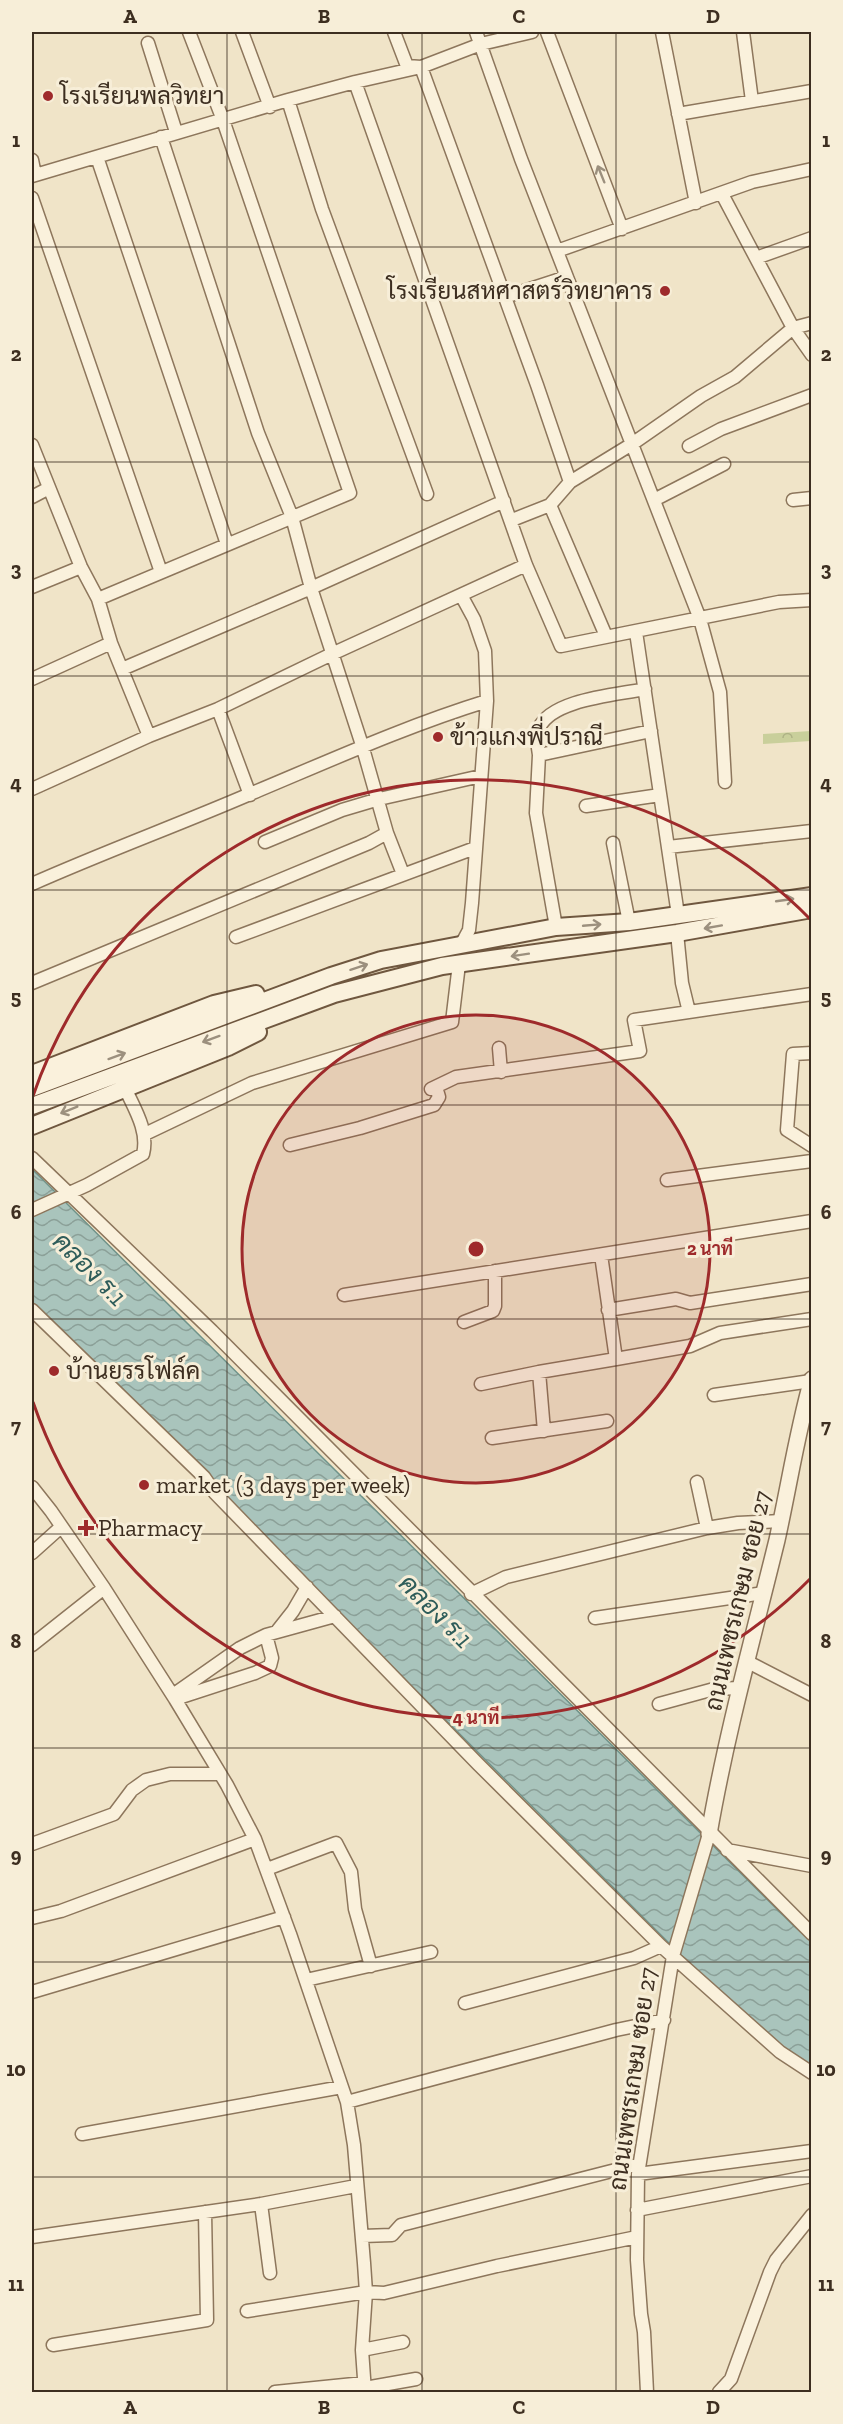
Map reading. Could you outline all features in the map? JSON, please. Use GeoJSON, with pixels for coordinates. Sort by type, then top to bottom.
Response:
{"type":"FeatureCollection","features":[{"type":"Feature","properties":{"kind":"main road"},"geometry":{"type":"LineString","coordinates":[[32,1074],[214,1004],[331,976],[381,960],[556,927],[629,922],[812,896]]}},
{"type":"Feature","properties":{"kind":"main road"},"geometry":{"type":"LineString","coordinates":[[32,1088],[67,1083],[334,994],[386,979],[459,964],[677,933],[812,909]]}},
{"type":"Feature","properties":{"kind":"main road"},"geometry":{"type":"LineString","coordinates":[[32,1106],[67,1083],[331,976]]}},
{"type":"Feature","properties":{"kind":"main road"},"geometry":{"type":"LineString","coordinates":[[32,1126],[228,1047],[334,994]]}},
{"type":"Feature","properties":{"kind":"street"},"geometry":{"type":"LineString","coordinates":[[98,598],[350,493],[223,120],[189,32]]}},
{"type":"Feature","properties":{"kind":"street"},"geometry":{"type":"LineString","coordinates":[[242,32],[270,107]]}},
{"type":"Feature","properties":{"kind":"street"},"geometry":{"type":"LineString","coordinates":[[394,32],[407,66],[421,67]]}},
{"type":"Feature","properties":{"kind":"street"},"geometry":{"type":"LineString","coordinates":[[476,32],[521,159],[700,619],[720,692],[725,782]]}},
{"type":"Feature","properties":{"kind":"street"},"geometry":{"type":"LineString","coordinates":[[32,160],[33,176],[288,100],[421,67],[481,44],[532,32]]}},
{"type":"Feature","properties":{"kind":"street"},"geometry":{"type":"LineString","coordinates":[[547,32],[622,229]]}},
{"type":"Feature","properties":{"kind":"street"},"geometry":{"type":"LineString","coordinates":[[662,32],[696,203]]}},
{"type":"Feature","properties":{"kind":"street"},"geometry":{"type":"LineString","coordinates":[[746,32],[752,101]]}},
{"type":"Feature","properties":{"kind":"street"},"geometry":{"type":"LineString","coordinates":[[148,43],[176,132]]}},
{"type":"Feature","properties":{"kind":"street"},"geometry":{"type":"LineString","coordinates":[[421,67],[570,482]]}},
{"type":"Feature","properties":{"kind":"street"},"geometry":{"type":"LineString","coordinates":[[355,82],[512,520],[526,565],[561,646],[780,602],[812,600]]}},
{"type":"Feature","properties":{"kind":"street"},"geometry":{"type":"LineString","coordinates":[[678,114],[812,91]]}},
{"type":"Feature","properties":{"kind":"street"},"geometry":{"type":"LineString","coordinates":[[288,100],[322,209],[427,494]]}},
{"type":"Feature","properties":{"kind":"street"},"geometry":{"type":"LineString","coordinates":[[161,137],[258,433],[292,517],[311,588],[334,653],[379,799],[387,833],[403,874]]}},
{"type":"Feature","properties":{"kind":"street"},"geometry":{"type":"LineString","coordinates":[[97,158],[227,544]]}},
{"type":"Feature","properties":{"kind":"street"},"geometry":{"type":"LineString","coordinates":[[557,251],[752,182],[812,169]]}},
{"type":"Feature","properties":{"kind":"street"},"geometry":{"type":"LineString","coordinates":[[722,194],[793,328],[812,355]]}},
{"type":"Feature","properties":{"kind":"street"},"geometry":{"type":"LineString","coordinates":[[32,198],[161,572]]}},
{"type":"Feature","properties":{"kind":"street"},"geometry":{"type":"LineString","coordinates":[[756,258],[812,238]]}},
{"type":"Feature","properties":{"kind":"street"},"geometry":{"type":"LineString","coordinates":[[505,297],[567,277]]}},
{"type":"Feature","properties":{"kind":"street"},"geometry":{"type":"LineString","coordinates":[[512,520],[550,505],[570,482],[735,377],[793,328],[812,322]]}},
{"type":"Feature","properties":{"kind":"street"},"geometry":{"type":"LineString","coordinates":[[689,446],[721,429],[812,395]]}},
{"type":"Feature","properties":{"kind":"street"},"geometry":{"type":"LineString","coordinates":[[32,445],[81,567],[98,598],[111,643],[149,736]]}},
{"type":"Feature","properties":{"kind":"street"},"geometry":{"type":"LineString","coordinates":[[654,500],[724,464]]}},
{"type":"Feature","properties":{"kind":"street"},"geometry":{"type":"LineString","coordinates":[[32,497],[49,488]]}},
{"type":"Feature","properties":{"kind":"street"},"geometry":{"type":"LineString","coordinates":[[793,500],[812,498]]}},
{"type":"Feature","properties":{"kind":"street"},"geometry":{"type":"LineString","coordinates":[[122,669],[311,588],[504,501]]}},
{"type":"Feature","properties":{"kind":"street"},"geometry":{"type":"LineString","coordinates":[[550,505],[606,636]]}},
{"type":"Feature","properties":{"kind":"street"},"geometry":{"type":"LineString","coordinates":[[32,789],[149,736],[218,709],[526,565]]}},
{"type":"Feature","properties":{"kind":"street"},"geometry":{"type":"LineString","coordinates":[[32,587],[81,567]]}},
{"type":"Feature","properties":{"kind":"street"},"geometry":{"type":"LineString","coordinates":[[460,945],[469,930],[487,700],[485,651],[474,619],[461,595]]}},
{"type":"Feature","properties":{"kind":"street"},"geometry":{"type":"LineString","coordinates":[[636,632],[678,915]]}},
{"type":"Feature","properties":{"kind":"street"},"geometry":{"type":"LineString","coordinates":[[32,679],[111,643]]}},
{"type":"Feature","properties":{"kind":"street"},"geometry":{"type":"LineString","coordinates":[[556,927],[536,813],[539,755],[537,738],[540,726],[563,706],[645,689]]}},
{"type":"Feature","properties":{"kind":"street"},"geometry":{"type":"LineString","coordinates":[[32,884],[250,795],[362,745],[487,700]]}},
{"type":"Feature","properties":{"kind":"street"},"geometry":{"type":"LineString","coordinates":[[218,709],[250,795]]}},
{"type":"Feature","properties":{"kind":"street"},"geometry":{"type":"LineString","coordinates":[[539,755],[651,731]]}},
{"type":"Feature","properties":{"kind":"street"},"geometry":{"type":"LineString","coordinates":[[266,842],[342,810],[379,799],[481,776]]}},
{"type":"Feature","properties":{"kind":"street"},"geometry":{"type":"LineString","coordinates":[[586,806],[660,795]]}},
{"type":"Feature","properties":{"kind":"street"},"geometry":{"type":"LineString","coordinates":[[668,846],[812,831]]}},
{"type":"Feature","properties":{"kind":"street"},"geometry":{"type":"LineString","coordinates":[[32,983],[369,843],[387,833]]}},
{"type":"Feature","properties":{"kind":"street"},"geometry":{"type":"LineString","coordinates":[[613,843],[629,922]]}},
{"type":"Feature","properties":{"kind":"street"},"geometry":{"type":"LineString","coordinates":[[236,937],[475,848]]}},
{"type":"Feature","properties":{"kind":"street"},"geometry":{"type":"LineString","coordinates":[[677,933],[682,982],[689,1012]]}},
{"type":"Feature","properties":{"kind":"street"},"geometry":{"type":"LineString","coordinates":[[145,1134],[252,1083],[452,1022],[459,964]]}},
{"type":"Feature","properties":{"kind":"street"},"geometry":{"type":"LineString","coordinates":[[290,1145],[360,1128],[434,1105],[439,1097],[433,1088],[456,1077],[640,1051],[634,1020],[812,994]]}},
{"type":"Feature","properties":{"kind":"street"},"geometry":{"type":"LineString","coordinates":[[499,1048],[501,1072]]}},
{"type":"Feature","properties":{"kind":"street"},"geometry":{"type":"LineString","coordinates":[[812,1053],[793,1054],[787,1130],[807,1145],[812,1146]]}},
{"type":"Feature","properties":{"kind":"street"},"geometry":{"type":"LineString","coordinates":[[32,1210],[143,1154],[146,1144],[145,1134],[125,1088]]}},
{"type":"Feature","properties":{"kind":"street"},"geometry":{"type":"LineString","coordinates":[[32,1158],[212,1332],[812,1934]]}},
{"type":"Feature","properties":{"kind":"street"},"geometry":{"type":"LineString","coordinates":[[667,1180],[812,1161]]}},
{"type":"Feature","properties":{"kind":"street"},"geometry":{"type":"LineString","coordinates":[[344,1295],[812,1221]]}},
{"type":"Feature","properties":{"kind":"street"},"geometry":{"type":"LineString","coordinates":[[602,1255],[616,1359]]}},
{"type":"Feature","properties":{"kind":"street"},"geometry":{"type":"LineString","coordinates":[[464,1322],[493,1311],[495,1271]]}},
{"type":"Feature","properties":{"kind":"street"},"geometry":{"type":"LineString","coordinates":[[608,1310],[676,1299],[690,1303],[812,1284]]}},
{"type":"Feature","properties":{"kind":"street"},"geometry":{"type":"LineString","coordinates":[[32,1310],[204,1477],[215,1493],[478,1764],[661,1946],[674,1954],[780,2052],[812,2073]]}},
{"type":"Feature","properties":{"kind":"street"},"geometry":{"type":"LineString","coordinates":[[481,1384],[690,1346],[720,1333],[812,1319]]}},
{"type":"Feature","properties":{"kind":"street"},"geometry":{"type":"LineString","coordinates":[[539,1372],[544,1431]]}},
{"type":"Feature","properties":{"kind":"street"},"geometry":{"type":"LineString","coordinates":[[714,1395],[811,1380]]}},
{"type":"Feature","properties":{"kind":"street","name":"ถนนเพชรเกษม ซอย 27"},"geometry":{"type":"LineString","coordinates":[[647,2392],[637,2260],[638,2169],[674,1954],[709,1833],[811,1380]]}},
{"type":"Feature","properties":{"kind":"street"},"geometry":{"type":"LineString","coordinates":[[492,1438],[607,1421]]}},
{"type":"Feature","properties":{"kind":"street"},"geometry":{"type":"LineString","coordinates":[[697,1482],[707,1528]]}},
{"type":"Feature","properties":{"kind":"street"},"geometry":{"type":"LineString","coordinates":[[32,1486],[104,1588],[174,1697],[255,1839],[267,1869],[346,2102],[354,2145],[366,2292],[362,2349],[364,2388]]}},
{"type":"Feature","properties":{"kind":"street"},"geometry":{"type":"LineString","coordinates":[[471,1594],[506,1577],[707,1528],[738,1523],[781,1521]]}},
{"type":"Feature","properties":{"kind":"street"},"geometry":{"type":"LineString","coordinates":[[32,1553],[61,1527]]}},
{"type":"Feature","properties":{"kind":"street"},"geometry":{"type":"LineString","coordinates":[[174,1697],[255,1673],[270,1666],[272,1633],[293,1611],[307,1587]]}},
{"type":"Feature","properties":{"kind":"street"},"geometry":{"type":"LineString","coordinates":[[32,1645],[104,1588]]}},
{"type":"Feature","properties":{"kind":"street"},"geometry":{"type":"LineString","coordinates":[[595,1618],[764,1593]]}},
{"type":"Feature","properties":{"kind":"street"},"geometry":{"type":"LineString","coordinates":[[174,1697],[240,1648],[272,1633],[335,1616]]}},
{"type":"Feature","properties":{"kind":"street"},"geometry":{"type":"LineString","coordinates":[[746,1661],[812,1695]]}},
{"type":"Feature","properties":{"kind":"street"},"geometry":{"type":"LineString","coordinates":[[659,1704],[714,1689],[740,1688]]}},
{"type":"Feature","properties":{"kind":"street"},"geometry":{"type":"LineString","coordinates":[[32,1844],[114,1814],[132,1790],[146,1780],[171,1774],[219,1773]]}},
{"type":"Feature","properties":{"kind":"street"},"geometry":{"type":"LineString","coordinates":[[32,1918],[61,1911],[255,1839]]}},
{"type":"Feature","properties":{"kind":"street"},"geometry":{"type":"LineString","coordinates":[[267,1869],[336,1844],[351,1872],[355,1909],[371,1966]]}},
{"type":"Feature","properties":{"kind":"street"},"geometry":{"type":"LineString","coordinates":[[727,1850],[812,1866]]}},
{"type":"Feature","properties":{"kind":"street"},"geometry":{"type":"LineString","coordinates":[[32,1992],[284,1917]]}},
{"type":"Feature","properties":{"kind":"street"},"geometry":{"type":"LineString","coordinates":[[465,2003],[634,1958],[661,1946]]}},
{"type":"Feature","properties":{"kind":"street"},"geometry":{"type":"LineString","coordinates":[[306,1980],[431,1952]]}},
{"type":"Feature","properties":{"kind":"street"},"geometry":{"type":"LineString","coordinates":[[346,2102],[616,2030],[664,2020]]}},
{"type":"Feature","properties":{"kind":"street"},"geometry":{"type":"LineString","coordinates":[[82,2134],[342,2087]]}},
{"type":"Feature","properties":{"kind":"street"},"geometry":{"type":"LineString","coordinates":[[362,2236],[392,2235],[401,2225],[638,2169],[812,2151]]}},
{"type":"Feature","properties":{"kind":"street"},"geometry":{"type":"LineString","coordinates":[[637,2210],[812,2176]]}},
{"type":"Feature","properties":{"kind":"street"},"geometry":{"type":"LineString","coordinates":[[32,2237],[261,2204],[356,2186]]}},
{"type":"Feature","properties":{"kind":"street"},"geometry":{"type":"LineString","coordinates":[[261,2204],[270,2273]]}},
{"type":"Feature","properties":{"kind":"street"},"geometry":{"type":"LineString","coordinates":[[52,2345],[207,2320],[205,2212]]}},
{"type":"Feature","properties":{"kind":"street"},"geometry":{"type":"LineString","coordinates":[[719,2392],[731,2379],[776,2260],[812,2215]]}},
{"type":"Feature","properties":{"kind":"street"},"geometry":{"type":"LineString","coordinates":[[247,2311],[366,2292],[384,2294],[497,2266],[637,2237]]}},
{"type":"Feature","properties":{"kind":"street"},"geometry":{"type":"LineString","coordinates":[[362,2349],[403,2342]]}},
{"type":"Feature","properties":{"kind":"street"},"geometry":{"type":"LineString","coordinates":[[275,2392],[364,2388],[416,2379]]}},
{"type":"Feature","properties":{"kind":"green space"},"geometry":{"type":"Polygon","coordinates":[[[811,731],[811,741],[763,744],[763,734],[811,731]]]}},
{"type":"Feature","properties":{"kind":"water","name":"คลอง ร.1"},"geometry":{"type":"Polygon","coordinates":[[[32,1169],[811,1941],[811,2066],[788,2051],[726,2000],[32,1307],[32,1169]]]}},
{"type":"Feature","properties":{"kind":"place","name":"โรงเรียนพลวิทยา"},"geometry":{"type":"Point","coordinates":[48,96]}},
{"type":"Feature","properties":{"kind":"place","name":"โรงเรียนสหศาสตร์วิทยาคาร"},"geometry":{"type":"Point","coordinates":[665,291]}},
{"type":"Feature","properties":{"kind":"place","name":"ข้าวแกงพี่ปราณี"},"geometry":{"type":"Point","coordinates":[438,737]}},
{"type":"Feature","properties":{"kind":"place","name":"บ้านยรรโฟล์ค"},"geometry":{"type":"Point","coordinates":[54,1371]}},
{"type":"Feature","properties":{"kind":"place","name":"market (3 days per week)"},"geometry":{"type":"Point","coordinates":[144,1485]}},
{"type":"Feature","properties":{"kind":"place","name":"Pharmacy"},"geometry":{"type":"Point","coordinates":[86,1528]}}]}
